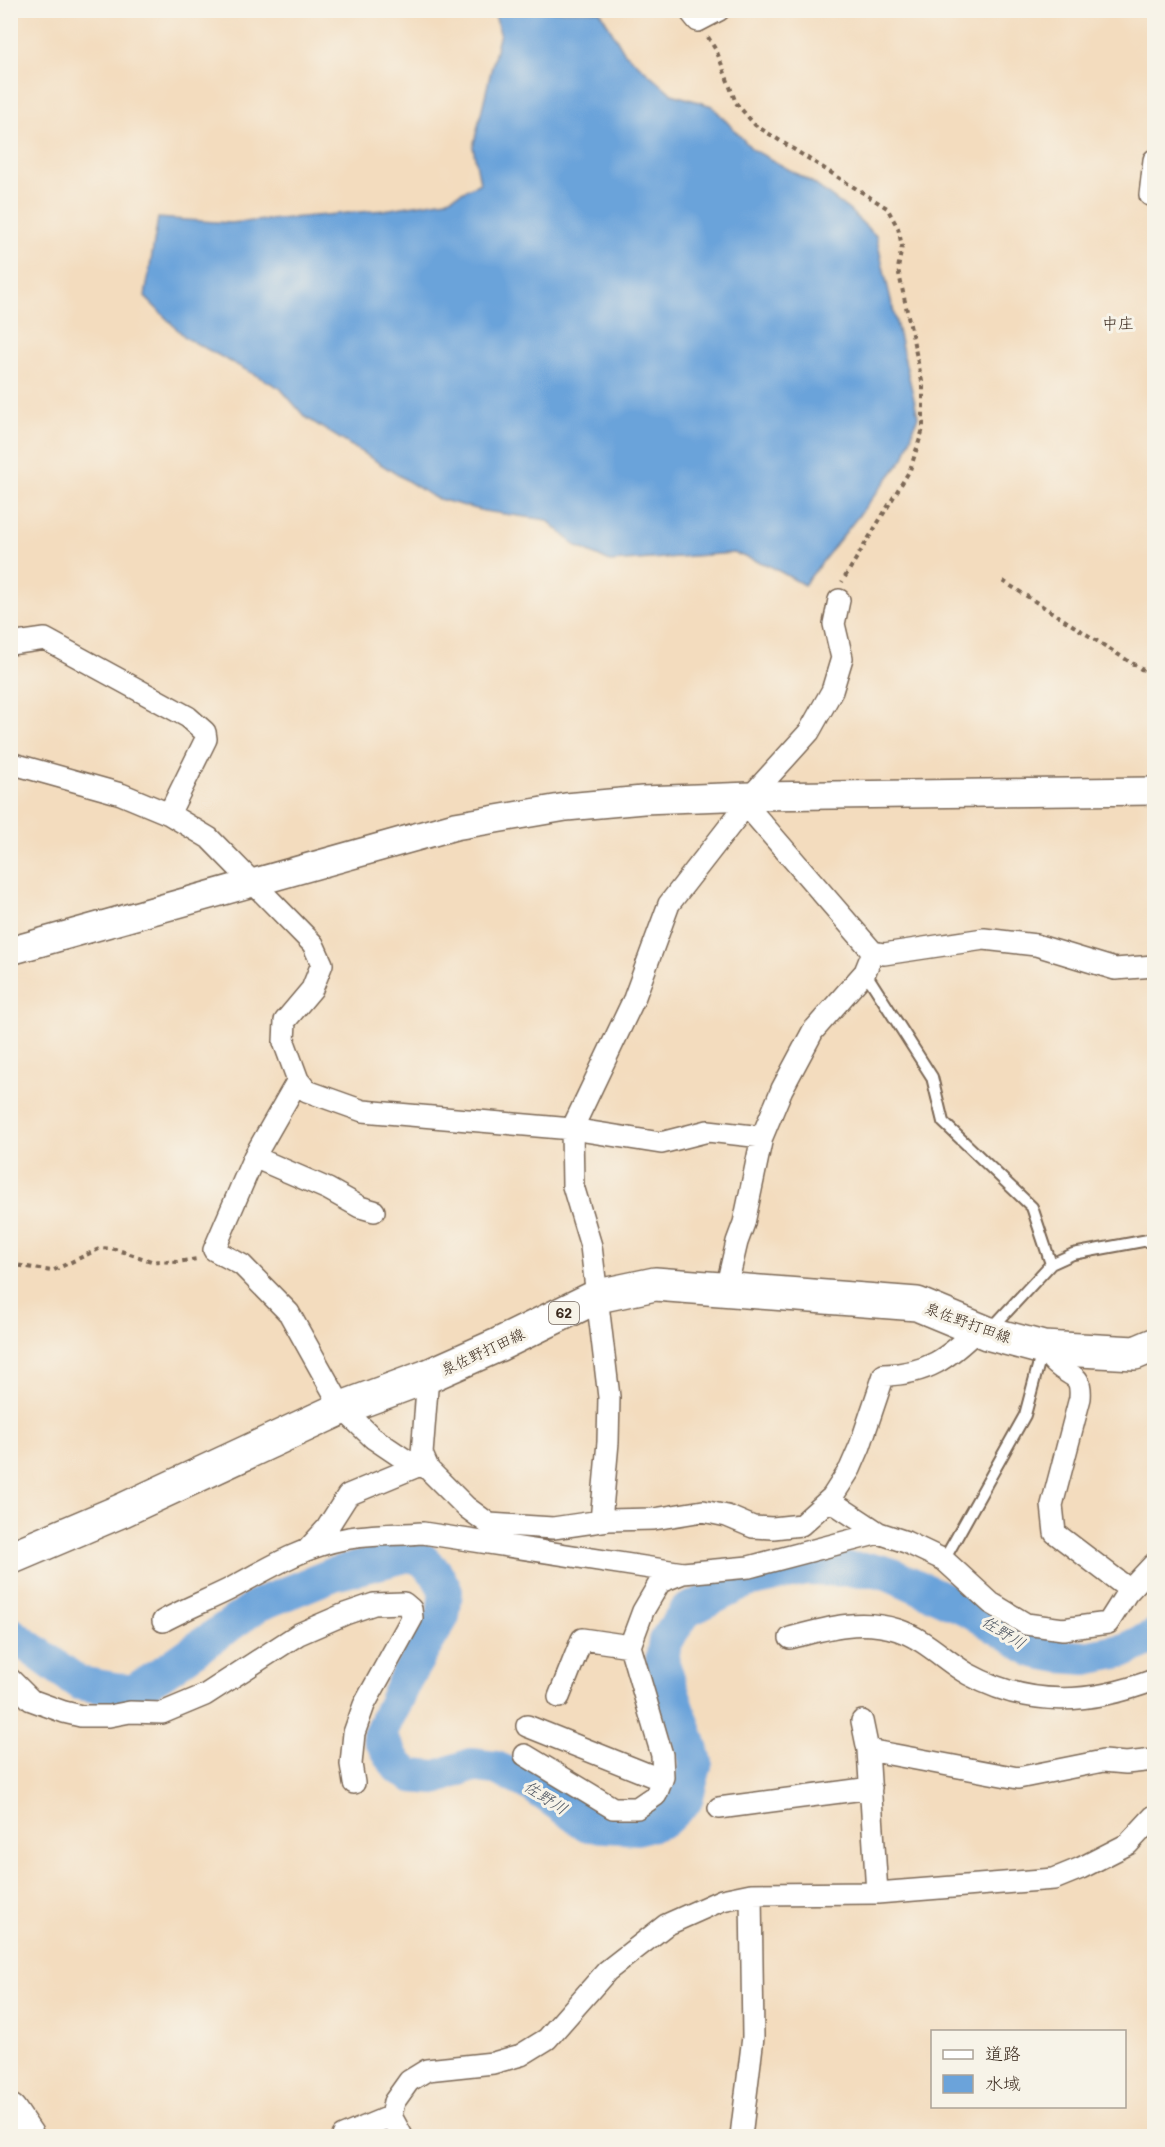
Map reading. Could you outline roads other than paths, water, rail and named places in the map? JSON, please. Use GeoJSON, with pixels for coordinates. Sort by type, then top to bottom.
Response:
{"type":"FeatureCollection","features":[{"type":"Feature","properties":{"kind":"main road","name":"泉佐野打田線"},"geometry":{"type":"LineString","coordinates":[[10,1558],[123,1510],[342,1408],[428,1376],[498,1345],[598,1296],[655,1284],[917,1304],[983,1331],[1043,1348],[1134,1353],[1155,1345]]}},
{"type":"Feature","properties":{"kind":"main road"},"geometry":{"type":"LineString","coordinates":[[10,2111],[27,2136]]}},
{"type":"Feature","properties":{"kind":"street"},"geometry":{"type":"LineString","coordinates":[[694,16],[719,10]]}},
{"type":"Feature","properties":{"kind":"street"},"geometry":{"type":"LineString","coordinates":[[1150,195],[1155,160]]}},
{"type":"Feature","properties":{"kind":"street"},"geometry":{"type":"LineString","coordinates":[[601,1521],[608,1442],[609,1397],[591,1246],[573,1186],[572,1129],[634,999],[669,904],[747,799],[809,732],[832,691],[842,658],[834,624],[839,600]]}},
{"type":"Feature","properties":{"kind":"street"},"geometry":{"type":"LineString","coordinates":[[10,644],[45,639],[188,717],[205,732],[206,739],[169,814]]}},
{"type":"Feature","properties":{"kind":"street"},"geometry":{"type":"LineString","coordinates":[[10,763],[121,794],[169,814],[209,838],[256,883],[313,944],[322,964],[312,989],[285,1021],[284,1042],[298,1080],[307,1091],[363,1111],[572,1129],[661,1143],[708,1131],[762,1137]]}},
{"type":"Feature","properties":{"kind":"street"},"geometry":{"type":"LineString","coordinates":[[10,951],[455,826],[566,807],[643,800],[1155,791]]}},
{"type":"Feature","properties":{"kind":"street"},"geometry":{"type":"LineString","coordinates":[[747,799],[873,952],[884,954],[984,939],[1036,945],[1115,969],[1155,966]]}},
{"type":"Feature","properties":{"kind":"street"},"geometry":{"type":"LineString","coordinates":[[726,1289],[736,1242],[744,1223],[762,1137],[782,1089],[813,1031],[864,972],[873,952]]}},
{"type":"Feature","properties":{"kind":"street"},"geometry":{"type":"LineString","coordinates":[[298,1080],[254,1156],[214,1250],[242,1265],[289,1312],[342,1408],[373,1438],[429,1470],[466,1508],[485,1533],[683,1573]]}},
{"type":"Feature","properties":{"kind":"street"},"geometry":{"type":"LineString","coordinates":[[254,1156],[360,1207],[374,1211]]}},
{"type":"Feature","properties":{"kind":"street"},"geometry":{"type":"LineString","coordinates":[[163,1621],[307,1550],[344,1539],[423,1533],[485,1533],[553,1528],[601,1521],[654,1519],[704,1511],[727,1516],[753,1527],[773,1528],[801,1525],[829,1500],[850,1469],[884,1375],[924,1370],[983,1331]]}},
{"type":"Feature","properties":{"kind":"street"},"geometry":{"type":"LineString","coordinates":[[1043,1348],[1056,1364],[1077,1378],[1081,1386],[1080,1398],[1052,1505],[1055,1533],[1130,1590]]}},
{"type":"Feature","properties":{"kind":"street"},"geometry":{"type":"LineString","coordinates":[[421,1465],[428,1376]]}},
{"type":"Feature","properties":{"kind":"street"},"geometry":{"type":"LineString","coordinates":[[307,1550],[327,1528],[348,1495],[421,1465]]}},
{"type":"Feature","properties":{"kind":"street"},"geometry":{"type":"LineString","coordinates":[[829,1500],[879,1533],[906,1542],[944,1560],[991,1604],[1026,1624],[1062,1629],[1108,1623],[1130,1590],[1155,1564]]}},
{"type":"Feature","properties":{"kind":"street"},"geometry":{"type":"LineString","coordinates":[[525,1755],[613,1808],[637,1808],[656,1795],[662,1780],[662,1755],[630,1646],[643,1611],[660,1582],[683,1573],[749,1567],[879,1533]]}},
{"type":"Feature","properties":{"kind":"street"},"geometry":{"type":"LineString","coordinates":[[10,1679],[32,1700],[81,1716],[109,1716],[130,1712],[162,1713],[205,1695],[299,1634],[320,1624],[374,1604],[404,1603],[411,1609],[412,1618],[364,1706],[354,1733],[351,1764],[354,1783]]}},
{"type":"Feature","properties":{"kind":"street"},"geometry":{"type":"LineString","coordinates":[[790,1638],[837,1625],[855,1624],[897,1630],[918,1638],[968,1674],[1016,1692],[1046,1699],[1074,1700],[1103,1696],[1155,1680]]}},
{"type":"Feature","properties":{"kind":"street"},"geometry":{"type":"LineString","coordinates":[[559,1697],[582,1639],[630,1646]]}},
{"type":"Feature","properties":{"kind":"street"},"geometry":{"type":"LineString","coordinates":[[862,1721],[868,1749],[877,1893]]}},
{"type":"Feature","properties":{"kind":"street"},"geometry":{"type":"LineString","coordinates":[[527,1726],[662,1780]]}},
{"type":"Feature","properties":{"kind":"street"},"geometry":{"type":"LineString","coordinates":[[562,1777],[574,1745]]}},
{"type":"Feature","properties":{"kind":"street"},"geometry":{"type":"LineString","coordinates":[[868,1749],[1018,1778],[1103,1761],[1126,1764],[1155,1760]]}},
{"type":"Feature","properties":{"kind":"street"},"geometry":{"type":"LineString","coordinates":[[719,1808],[871,1788]]}},
{"type":"Feature","properties":{"kind":"street"},"geometry":{"type":"LineString","coordinates":[[402,2136],[391,2116],[394,2102],[409,2081],[427,2070],[493,2063],[521,2055],[547,2039],[607,1971],[666,1925],[722,1900],[751,1894],[877,1893],[1054,1879],[1128,1844],[1155,1816]]}},
{"type":"Feature","properties":{"kind":"street"},"geometry":{"type":"LineString","coordinates":[[741,2136],[753,2037],[751,1894]]}},
{"type":"Feature","properties":{"kind":"street"},"geometry":{"type":"LineString","coordinates":[[343,2136],[391,2116]]}},
{"type":"Feature","properties":{"kind":"lane"},"geometry":{"type":"LineString","coordinates":[[864,972],[932,1077],[943,1122],[1032,1207],[1051,1264]]}},
{"type":"Feature","properties":{"kind":"lane"},"geometry":{"type":"LineString","coordinates":[[983,1331],[1051,1264],[1074,1254],[1155,1237]]}},
{"type":"Feature","properties":{"kind":"lane"},"geometry":{"type":"LineString","coordinates":[[944,1560],[1025,1415],[1043,1348]]}},
{"type":"Feature","properties":{"kind":"water"},"geometry":{"type":"Polygon","coordinates":[[[494,11],[600,11],[624,52],[672,94],[712,106],[752,149],[813,183],[849,210],[876,236],[918,416],[904,458],[804,585],[770,566],[734,553],[610,562],[576,546],[547,520],[484,511],[435,498],[305,417],[280,388],[186,338],[145,297],[158,218],[230,223],[384,210],[446,200],[480,183],[473,147],[500,33],[494,11]]]}},
{"type":"Feature","properties":{"kind":"waterway","name":"佐野川"},"geometry":{"type":"LineString","coordinates":[[10,1633],[79,1683],[132,1692],[258,1605],[334,1574],[409,1555],[422,1559],[436,1573],[446,1591],[443,1616],[405,1680],[379,1736],[398,1767],[412,1776],[435,1778],[471,1765],[496,1768],[530,1784],[588,1825],[640,1828],[664,1821],[686,1800],[696,1762],[662,1661],[665,1641],[686,1611],[747,1581],[806,1569],[876,1570],[890,1574],[971,1611],[1034,1651],[1060,1656],[1086,1658],[1126,1650],[1154,1636]]}},
{"type":"Feature","properties":{"kind":"district","name":"中庄"},"geometry":{"type":"Point","coordinates":[1118,323]}}]}
